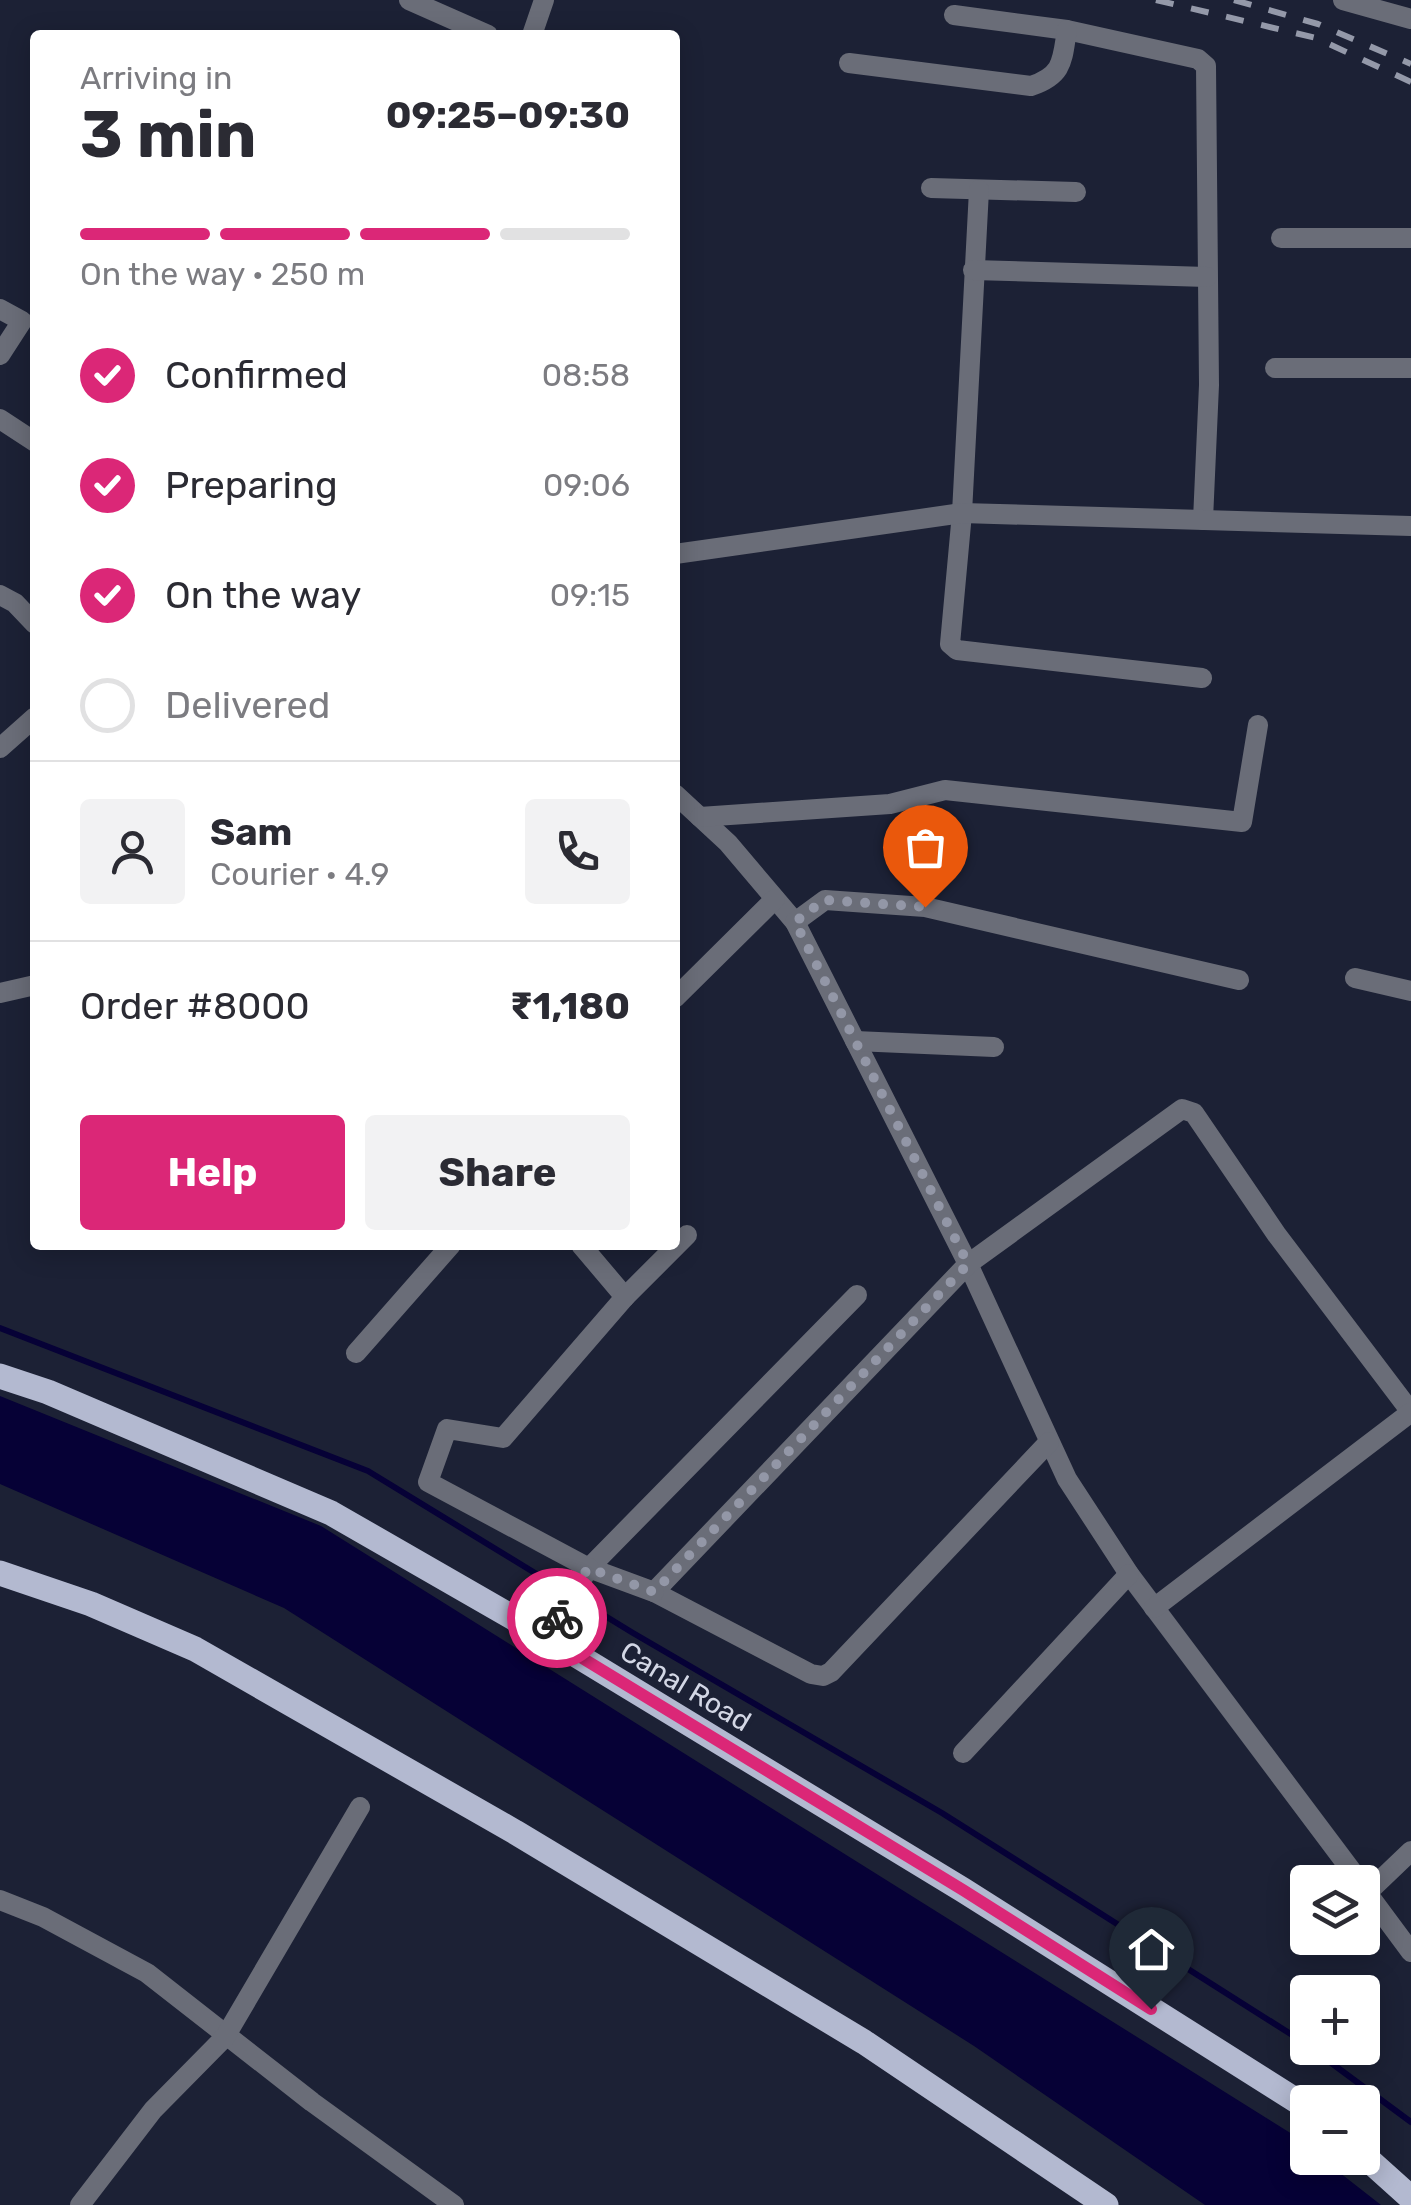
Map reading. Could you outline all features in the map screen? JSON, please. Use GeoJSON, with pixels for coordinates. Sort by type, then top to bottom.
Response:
{"type":"FeatureCollection","features":[{"type":"Feature","properties":{"kind":"main road","name":"Canal Road"},"geometry":{"type":"LineString","coordinates":[[0,1376],[48,1392],[332,1513],[546,1636],[963,1890],[1290,2097]]}},
{"type":"Feature","properties":{"kind":"main road"},"geometry":{"type":"LineString","coordinates":[[0,1573],[91,1604],[195,1650],[498,1822],[864,2042],[1106,2205]]}},
{"type":"Feature","properties":{"kind":"main road"},"geometry":{"type":"LineString","coordinates":[[1380,2170],[1411,2198]]}},
{"type":"Feature","properties":{"kind":"street"},"geometry":{"type":"LineString","coordinates":[[409,0],[477,30]]}},
{"type":"Feature","properties":{"kind":"street"},"geometry":{"type":"LineString","coordinates":[[534,30],[544,0]]}},
{"type":"Feature","properties":{"kind":"street"},"geometry":{"type":"LineString","coordinates":[[1344,0],[1411,19]]}},
{"type":"Feature","properties":{"kind":"street"},"geometry":{"type":"LineString","coordinates":[[954,15],[1067,30],[1198,59],[1206,66],[1209,385],[1202,520]]}},
{"type":"Feature","properties":{"kind":"street"},"geometry":{"type":"LineString","coordinates":[[849,63],[1032,86],[1057,72],[1067,30]]}},
{"type":"Feature","properties":{"kind":"street"},"geometry":{"type":"LineString","coordinates":[[931,188],[1076,192]]}},
{"type":"Feature","properties":{"kind":"street"},"geometry":{"type":"LineString","coordinates":[[978,190],[962,513],[950,644],[957,650],[1202,678]]}},
{"type":"Feature","properties":{"kind":"street"},"geometry":{"type":"LineString","coordinates":[[1281,238],[1411,238]]}},
{"type":"Feature","properties":{"kind":"street"},"geometry":{"type":"LineString","coordinates":[[974,270],[1207,276]]}},
{"type":"Feature","properties":{"kind":"street"},"geometry":{"type":"LineString","coordinates":[[0,308],[22,321],[0,355]]}},
{"type":"Feature","properties":{"kind":"street"},"geometry":{"type":"LineString","coordinates":[[1274,368],[1411,368]]}},
{"type":"Feature","properties":{"kind":"street"},"geometry":{"type":"LineString","coordinates":[[0,419],[30,439]]}},
{"type":"Feature","properties":{"kind":"street"},"geometry":{"type":"LineString","coordinates":[[680,553],[962,513],[1411,526]]}},
{"type":"Feature","properties":{"kind":"street"},"geometry":{"type":"LineString","coordinates":[[0,595],[29,619]]}},
{"type":"Feature","properties":{"kind":"street"},"geometry":{"type":"LineString","coordinates":[[1,746],[30,721]]}},
{"type":"Feature","properties":{"kind":"street"},"geometry":{"type":"LineString","coordinates":[[700,817],[890,804],[945,790],[1237,823],[1246,818],[1258,725]]}},
{"type":"Feature","properties":{"kind":"street"},"geometry":{"type":"LineString","coordinates":[[680,799],[728,843],[795,922],[968,1264],[1067,1479],[1129,1574],[1347,1865]]}},
{"type":"Feature","properties":{"kind":"street"},"geometry":{"type":"LineString","coordinates":[[680,993],[775,899]]}},
{"type":"Feature","properties":{"kind":"street"},"geometry":{"type":"LineString","coordinates":[[795,922],[824,900],[925,907],[1239,980]]}},
{"type":"Feature","properties":{"kind":"street"},"geometry":{"type":"LineString","coordinates":[[1355,978],[1411,991]]}},
{"type":"Feature","properties":{"kind":"street"},"geometry":{"type":"LineString","coordinates":[[0,994],[30,987]]}},
{"type":"Feature","properties":{"kind":"street"},"geometry":{"type":"LineString","coordinates":[[855,1041],[994,1047]]}},
{"type":"Feature","properties":{"kind":"street"},"geometry":{"type":"LineString","coordinates":[[654,1592],[968,1264],[1182,1109],[1188,1109],[1410,1413],[1154,1608]]}},
{"type":"Feature","properties":{"kind":"street"},"geometry":{"type":"LineString","coordinates":[[680,1242],[687,1235]]}},
{"type":"Feature","properties":{"kind":"street"},"geometry":{"type":"LineString","coordinates":[[356,1352],[448,1250]]}},
{"type":"Feature","properties":{"kind":"street"},"geometry":{"type":"LineString","coordinates":[[585,1250],[626,1297]]}},
{"type":"Feature","properties":{"kind":"street"},"geometry":{"type":"LineString","coordinates":[[672,1250],[503,1438],[446,1428],[428,1482],[588,1568],[654,1592],[811,1674],[823,1676],[1050,1442]]}},
{"type":"Feature","properties":{"kind":"street"},"geometry":{"type":"LineString","coordinates":[[546,1636],[588,1568],[857,1296]]}},
{"type":"Feature","properties":{"kind":"street"},"geometry":{"type":"LineString","coordinates":[[963,1753],[1129,1574]]}},
{"type":"Feature","properties":{"kind":"street"},"geometry":{"type":"LineString","coordinates":[[80,2205],[154,2110],[225,2036],[360,1807]]}},
{"type":"Feature","properties":{"kind":"street"},"geometry":{"type":"LineString","coordinates":[[1380,1874],[1411,1851]]}},
{"type":"Feature","properties":{"kind":"street"},"geometry":{"type":"LineString","coordinates":[[0,1900],[43,1917],[147,1973],[225,2036],[454,2205]]}},
{"type":"Feature","properties":{"kind":"street"},"geometry":{"type":"LineString","coordinates":[[1380,1910],[1411,1952]]}},
{"type":"Feature","properties":{"kind":"shaded area"},"geometry":{"type":"Polygon","coordinates":[[[0,1396],[321,1526],[1290,2133],[1290,2175],[1343,2175],[1381,2205],[1205,2205],[974,2046],[284,1608],[0,1484],[0,1396]]]}},
{"type":"Feature","properties":{"kind":"waterway"},"geometry":{"type":"LineString","coordinates":[[0,1328],[368,1471],[633,1633],[942,1813],[1290,2034]]}},
{"type":"Feature","properties":{"kind":"waterway"},"geometry":{"type":"LineString","coordinates":[[1334,2065],[1411,2122]]}},
{"type":"Feature","properties":{"kind":"railway"},"geometry":{"type":"LineString","coordinates":[[1156,0],[1316,38],[1411,82]]}},
{"type":"Feature","properties":{"kind":"railway"},"geometry":{"type":"LineString","coordinates":[[1234,0],[1318,24],[1411,64]]}},
{"type":"Feature","properties":{"kind":"way so far"},"geometry":{"type":"LineString","coordinates":[[557,1618],[588,1568],[654,1592],[968,1264],[795,922],[824,900],[925,907]]}},
{"type":"Feature","properties":{"kind":"route"},"geometry":{"type":"LineString","coordinates":[[557,1618],[546,1636],[1151,2009]]}}]}
